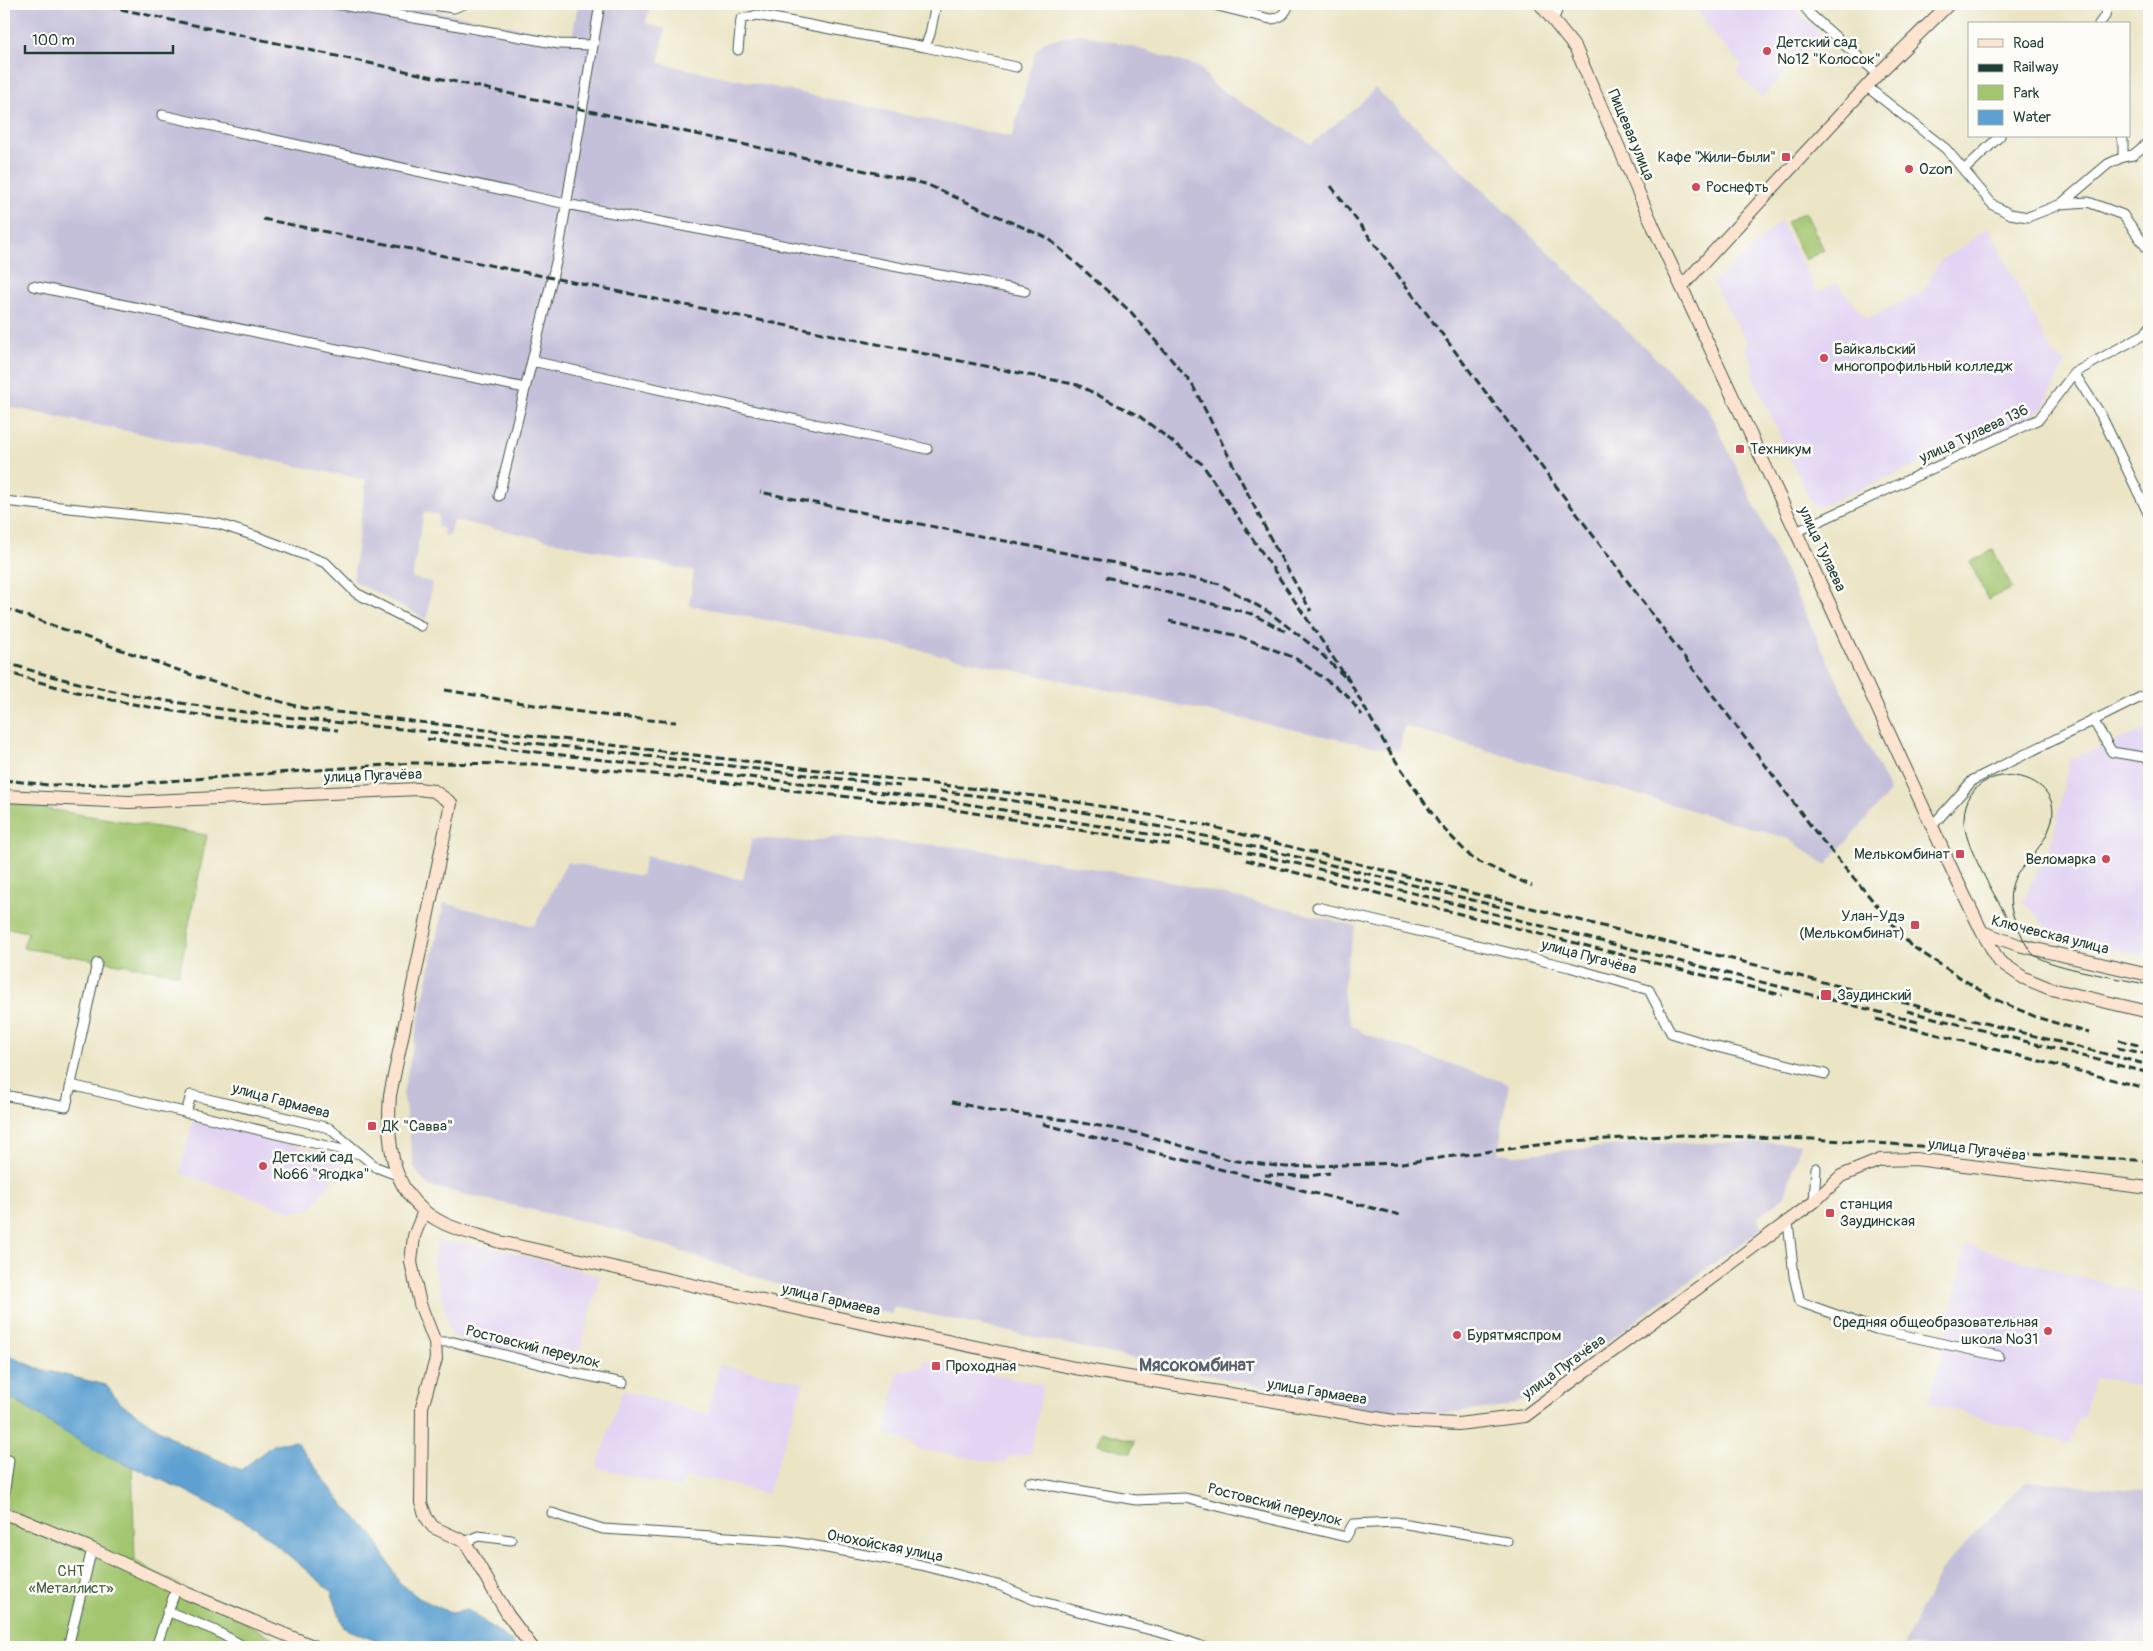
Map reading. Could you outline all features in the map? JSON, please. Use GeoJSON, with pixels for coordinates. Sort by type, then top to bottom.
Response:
{"type":"FeatureCollection","features":[{"type":"Feature","properties":{"kind":"street"},"geometry":{"type":"LineString","coordinates":[[336,4],[559,44],[593,45]]}},
{"type":"Feature","properties":{"kind":"street"},"geometry":{"type":"LineString","coordinates":[[424,4],[454,8],[464,4]]}},
{"type":"Feature","properties":{"kind":"street"},"geometry":{"type":"LineString","coordinates":[[499,496],[558,254],[600,4]]}},
{"type":"Feature","properties":{"kind":"street"},"geometry":{"type":"LineString","coordinates":[[925,47],[930,34],[936,4]]}},
{"type":"Feature","properties":{"kind":"street"},"geometry":{"type":"LineString","coordinates":[[1210,4],[1270,19],[1278,18],[1286,11],[1289,4]]}},
{"type":"Feature","properties":{"kind":"street","name":"Пищевая улица"},"geometry":{"type":"LineString","coordinates":[[1540,4],[1576,49],[1638,192],[1682,286]]}},
{"type":"Feature","properties":{"kind":"street"},"geometry":{"type":"LineString","coordinates":[[1553,20],[1560,4]]}},
{"type":"Feature","properties":{"kind":"street"},"geometry":{"type":"LineString","coordinates":[[1802,4],[1812,16],[1878,74]]}},
{"type":"Feature","properties":{"kind":"street"},"geometry":{"type":"LineString","coordinates":[[1682,286],[1866,86],[1949,4]]}},
{"type":"Feature","properties":{"kind":"street"},"geometry":{"type":"LineString","coordinates":[[2100,22],[2105,16],[2106,9],[2101,4]]}},
{"type":"Feature","properties":{"kind":"street"},"geometry":{"type":"LineString","coordinates":[[738,50],[741,19],[757,16],[925,47],[1016,67]]}},
{"type":"Feature","properties":{"kind":"street"},"geometry":{"type":"LineString","coordinates":[[1866,86],[1946,149],[1993,206],[2010,214],[2028,217],[2062,204],[2088,202],[2123,215],[2149,251]]}},
{"type":"Feature","properties":{"kind":"street"},"geometry":{"type":"LineString","coordinates":[[162,115],[566,204],[1025,290]]}},
{"type":"Feature","properties":{"kind":"street"},"geometry":{"type":"LineString","coordinates":[[1964,170],[1998,138]]}},
{"type":"Feature","properties":{"kind":"street"},"geometry":{"type":"LineString","coordinates":[[2121,138],[2123,141],[2123,157]]}},
{"type":"Feature","properties":{"kind":"street"},"geometry":{"type":"LineString","coordinates":[[2062,204],[2108,164],[2123,157],[2134,155],[2149,142]]}},
{"type":"Feature","properties":{"kind":"street"},"geometry":{"type":"LineString","coordinates":[[33,286],[525,388]]}},
{"type":"Feature","properties":{"kind":"street","name":"улица Тулаева"},"geometry":{"type":"LineString","coordinates":[[1682,286],[1982,932]]}},
{"type":"Feature","properties":{"kind":"street","name":"улица Тулаева 136"},"geometry":{"type":"LineString","coordinates":[[1796,532],[2039,419],[2074,373],[2147,331]]}},
{"type":"Feature","properties":{"kind":"street"},"geometry":{"type":"LineString","coordinates":[[532,361],[928,449]]}},
{"type":"Feature","properties":{"kind":"street"},"geometry":{"type":"LineString","coordinates":[[2074,373],[2101,416],[2149,515]]}},
{"type":"Feature","properties":{"kind":"street"},"geometry":{"type":"LineString","coordinates":[[4,502],[219,524],[326,563],[356,593],[421,626]]}},
{"type":"Feature","properties":{"kind":"street"},"geometry":{"type":"LineString","coordinates":[[1932,826],[1973,780],[2149,693]]}},
{"type":"Feature","properties":{"kind":"street"},"geometry":{"type":"LineString","coordinates":[[2093,720],[2112,752],[2149,758]]}},
{"type":"Feature","properties":{"kind":"street","name":"улица Пугачёва"},"geometry":{"type":"LineString","coordinates":[[4,796],[129,802],[418,789],[434,791],[450,803],[390,1095],[389,1141],[397,1175]]}},
{"type":"Feature","properties":{"kind":"street","name":"улица Пугачёва"},"geometry":{"type":"LineString","coordinates":[[1317,907],[1569,968],[1649,990],[1671,1033],[1713,1046],[1825,1074]]}},
{"type":"Feature","properties":{"kind":"street","name":"Ключевская улица"},"geometry":{"type":"LineString","coordinates":[[1982,932],[2018,945],[2149,975]]}},
{"type":"Feature","properties":{"kind":"street","name":"Ключевская улица"},"geometry":{"type":"LineString","coordinates":[[1982,932],[1999,961],[2024,978],[2051,989],[2149,1012]]}},
{"type":"Feature","properties":{"kind":"street"},"geometry":{"type":"LineString","coordinates":[[4,1095],[66,1107],[97,963]]}},
{"type":"Feature","properties":{"kind":"street"},"geometry":{"type":"LineString","coordinates":[[71,1085],[360,1154]]}},
{"type":"Feature","properties":{"kind":"street","name":"улица Гармаева"},"geometry":{"type":"LineString","coordinates":[[186,1113],[191,1095],[329,1128],[376,1167],[397,1175],[410,1197],[424,1211],[446,1224],[500,1242],[857,1322],[1075,1368],[1394,1421],[1458,1424],[1525,1416]]}},
{"type":"Feature","properties":{"kind":"street","name":"улица Пугачёва"},"geometry":{"type":"LineString","coordinates":[[1525,1416],[1788,1222],[1814,1202],[1840,1176],[1880,1160],[1915,1159],[2149,1188]]}},
{"type":"Feature","properties":{"kind":"street"},"geometry":{"type":"LineString","coordinates":[[1814,1202],[1816,1168]]}},
{"type":"Feature","properties":{"kind":"street"},"geometry":{"type":"LineString","coordinates":[[424,1211],[414,1236],[411,1262],[420,1304],[435,1342],[436,1359],[422,1407],[423,1472],[421,1503],[426,1517],[433,1526],[465,1542],[508,1615],[532,1647]]}},
{"type":"Feature","properties":{"kind":"street"},"geometry":{"type":"LineString","coordinates":[[1788,1222],[1794,1276],[1800,1302],[1876,1329],[1999,1356]]}},
{"type":"Feature","properties":{"kind":"street","name":"Ростовский переулок"},"geometry":{"type":"LineString","coordinates":[[435,1342],[454,1342],[574,1373],[623,1383]]}},
{"type":"Feature","properties":{"kind":"street"},"geometry":{"type":"LineString","coordinates":[[4,1496],[8,1460]]}},
{"type":"Feature","properties":{"kind":"street","name":"Ростовский переулок"},"geometry":{"type":"LineString","coordinates":[[1030,1482],[1136,1500],[1186,1498],[1346,1537],[1354,1524],[1395,1522],[1507,1541]]}},
{"type":"Feature","properties":{"kind":"street","name":"Онохойская улица"},"geometry":{"type":"LineString","coordinates":[[552,1513],[603,1529],[788,1541],[921,1565],[1001,1586],[1035,1600],[1170,1635],[1204,1647]]}},
{"type":"Feature","properties":{"kind":"street"},"geometry":{"type":"LineString","coordinates":[[4,1514],[92,1549],[176,1589],[315,1647]]}},
{"type":"Feature","properties":{"kind":"street"},"geometry":{"type":"LineString","coordinates":[[465,1542],[478,1536],[511,1540]]}},
{"type":"Feature","properties":{"kind":"street"},"geometry":{"type":"LineString","coordinates":[[68,1647],[92,1549]]}},
{"type":"Feature","properties":{"kind":"street"},"geometry":{"type":"LineString","coordinates":[[156,1647],[176,1589]]}},
{"type":"Feature","properties":{"kind":"street"},"geometry":{"type":"LineString","coordinates":[[167,1611],[214,1630],[245,1647]]}},
{"type":"Feature","properties":{"kind":"shaded area","name":"Мелькомбинат"},"geometry":{"type":"Polygon","coordinates":[[[4,4],[399,4],[572,38],[578,4],[650,4],[646,23],[665,29],[659,63],[1012,137],[1036,50],[1045,41],[1081,34],[1120,43],[1199,67],[1216,87],[1311,144],[1362,102],[1375,88],[1563,266],[1618,322],[1708,408],[1890,792],[1826,865],[1789,839],[1404,726],[1399,752],[890,644],[689,605],[694,571],[453,520],[449,536],[443,535],[444,528],[437,527],[439,515],[424,512],[412,578],[432,582],[427,620],[353,580],[366,480],[4,406],[4,4]]]}},
{"type":"Feature","properties":{"kind":"shaded area","name":"Детский сад №12 \"Колосок\""},"geometry":{"type":"Polygon","coordinates":[[[1694,4],[1789,4],[1821,34],[1761,98],[1737,72],[1742,65],[1715,36],[1694,4]]]}},
{"type":"Feature","properties":{"kind":"shaded area","name":"Байкальский многопрофильный колледж"},"geometry":{"type":"Polygon","coordinates":[[[1781,221],[1817,292],[1837,283],[1866,319],[1924,291],[1940,260],[1964,246],[1988,227],[2053,354],[2066,362],[2042,409],[2011,428],[1947,452],[1814,509],[1753,377],[1754,365],[1744,347],[1748,344],[1713,283],[1781,221]]]}},
{"type":"Feature","properties":{"kind":"shaded area"},"geometry":{"type":"Polygon","coordinates":[[[2149,728],[2149,957],[2057,938],[2023,901],[2053,838],[2070,759],[2149,728]]]}},
{"type":"Feature","properties":{"kind":"shaded area","name":"Бурятмяспром"},"geometry":{"type":"Polygon","coordinates":[[[834,836],[970,848],[1158,879],[1356,926],[1348,958],[1343,991],[1346,1011],[1352,1025],[1365,1034],[1509,1084],[1498,1153],[1516,1155],[1642,1143],[1801,1143],[1785,1196],[1757,1218],[1763,1227],[1537,1394],[1505,1407],[1405,1417],[894,1307],[891,1314],[866,1308],[857,1312],[619,1230],[428,1186],[414,1168],[403,1093],[444,903],[534,926],[567,862],[641,876],[646,856],[743,880],[752,838],[808,842],[834,836]]]}},
{"type":"Feature","properties":{"kind":"shaded area","name":"Детский сад №66 \"Ягодка\""},"geometry":{"type":"Polygon","coordinates":[[[193,1121],[349,1159],[310,1209],[292,1212],[180,1173],[193,1121]]]}},
{"type":"Feature","properties":{"kind":"shaded area"},"geometry":{"type":"Polygon","coordinates":[[[438,1241],[493,1247],[600,1276],[580,1351],[576,1350],[571,1369],[452,1336],[432,1262],[438,1241]]]}},
{"type":"Feature","properties":{"kind":"shaded area","name":"Средняя общеобразовательная школа №31"},"geometry":{"type":"Polygon","coordinates":[[[1966,1245],[2149,1295],[2149,1387],[2095,1378],[2083,1418],[2078,1418],[2069,1444],[1928,1402],[1941,1358],[1966,1245]]]}},
{"type":"Feature","properties":{"kind":"shaded area"},"geometry":{"type":"Polygon","coordinates":[[[924,1360],[1043,1385],[1031,1453],[1008,1458],[1005,1464],[918,1449],[911,1442],[885,1434],[898,1371],[922,1367],[924,1360]]]}},
{"type":"Feature","properties":{"kind":"shaded area"},"geometry":{"type":"Polygon","coordinates":[[[719,1365],[804,1382],[767,1495],[720,1481],[685,1478],[680,1488],[597,1468],[622,1390],[708,1414],[719,1365]]]}},
{"type":"Feature","properties":{"kind":"shaded area"},"geometry":{"type":"Polygon","coordinates":[[[2027,1481],[2149,1491],[2149,1647],[1903,1647],[1940,1570],[2027,1481]]]}},
{"type":"Feature","properties":{"kind":"green space"},"geometry":{"type":"Polygon","coordinates":[[[1805,212],[1824,250],[1805,260],[1786,222],[1805,212]]]}},
{"type":"Feature","properties":{"kind":"green space"},"geometry":{"type":"Polygon","coordinates":[[[1993,550],[2012,588],[1988,600],[1970,562],[1993,550]]]}},
{"type":"Feature","properties":{"kind":"green space"},"geometry":{"type":"Polygon","coordinates":[[[4,802],[207,835],[179,974],[23,948],[28,932],[4,927],[4,802]]]}},
{"type":"Feature","properties":{"kind":"green space","name":"СНТ «Металлист»"},"geometry":{"type":"Polygon","coordinates":[[[4,1396],[38,1408],[132,1463],[135,1561],[289,1647],[4,1647],[4,1396]]]}},
{"type":"Feature","properties":{"kind":"green space"},"geometry":{"type":"Polygon","coordinates":[[[1101,1432],[1135,1441],[1131,1453],[1098,1444],[1101,1432]]]}},
{"type":"Feature","properties":{"kind":"water"},"geometry":{"type":"Polygon","coordinates":[[[4,1354],[40,1369],[106,1385],[120,1403],[181,1444],[241,1470],[274,1444],[296,1441],[340,1501],[373,1535],[399,1582],[419,1598],[451,1613],[468,1610],[511,1641],[515,1647],[415,1647],[409,1645],[391,1647],[344,1628],[331,1591],[255,1527],[184,1490],[92,1449],[7,1396],[4,1396],[4,1354]]]}},
{"type":"Feature","properties":{"kind":"tram line"},"geometry":{"type":"LineString","coordinates":[[2009,921],[1974,856],[1968,841],[1964,818],[1969,797],[1981,784],[1997,777],[2015,776],[2032,781],[2045,791],[2052,805],[2051,824],[2048,831],[2040,845],[2015,877],[2011,889],[2012,913],[2029,949],[2034,955],[2056,964],[2089,973],[2149,985]]}},
{"type":"Feature","properties":{"kind":"railway"},"geometry":{"type":"LineString","coordinates":[[97,4],[926,184],[1049,239],[1131,312],[1192,384],[1276,549],[1311,611]]}},
{"type":"Feature","properties":{"kind":"railway"},"geometry":{"type":"LineString","coordinates":[[1331,186],[1817,834],[1910,945],[1992,998],[2036,1017],[2089,1033]]}},
{"type":"Feature","properties":{"kind":"railway"},"geometry":{"type":"LineString","coordinates":[[263,219],[1078,385],[1139,416],[1202,464],[1349,681],[1314,647],[1270,613],[1220,584],[760,492]]}},
{"type":"Feature","properties":{"kind":"railway"},"geometry":{"type":"LineString","coordinates":[[1106,577],[1252,614],[1288,633]]}},
{"type":"Feature","properties":{"kind":"railway"},"geometry":{"type":"LineString","coordinates":[[4,608],[206,680],[303,708],[1060,799],[1205,825],[2149,1065]]}},
{"type":"Feature","properties":{"kind":"railway"},"geometry":{"type":"LineString","coordinates":[[1169,621],[1239,636],[1295,658],[1346,694],[1362,715]]}},
{"type":"Feature","properties":{"kind":"railway"},"geometry":{"type":"LineString","coordinates":[[4,662],[57,678],[110,690],[219,709],[900,786]]}},
{"type":"Feature","properties":{"kind":"railway"},"geometry":{"type":"LineString","coordinates":[[4,671],[85,694],[127,703],[253,722],[338,730]]}},
{"type":"Feature","properties":{"kind":"railway"},"geometry":{"type":"LineString","coordinates":[[1346,675],[1389,751],[1440,825],[1473,859],[1532,886]]}},
{"type":"Feature","properties":{"kind":"railway"},"geometry":{"type":"LineString","coordinates":[[445,690],[531,705],[676,722]]}},
{"type":"Feature","properties":{"kind":"railway"},"geometry":{"type":"LineString","coordinates":[[427,739],[943,800],[1202,843],[1299,864],[1918,1022]]}},
{"type":"Feature","properties":{"kind":"railway"},"geometry":{"type":"LineString","coordinates":[[4,780],[48,785],[127,784],[412,763],[534,764],[645,773],[943,808],[1172,845]]}},
{"type":"Feature","properties":{"kind":"railway"},"geometry":{"type":"LineString","coordinates":[[940,791],[1013,801],[1156,826],[1299,857],[1512,910]]}},
{"type":"Feature","properties":{"kind":"railway"},"geometry":{"type":"LineString","coordinates":[[1246,860],[1782,995]]}},
{"type":"Feature","properties":{"kind":"railway"},"geometry":{"type":"LineString","coordinates":[[1907,1011],[2149,1073]]}},
{"type":"Feature","properties":{"kind":"railway"},"geometry":{"type":"LineString","coordinates":[[1876,1019],[2149,1089]]}},
{"type":"Feature","properties":{"kind":"railway"},"geometry":{"type":"LineString","coordinates":[[2119,1040],[2141,1046]]}},
{"type":"Feature","properties":{"kind":"railway"},"geometry":{"type":"LineString","coordinates":[[2117,1048],[2149,1054]]}},
{"type":"Feature","properties":{"kind":"railway"},"geometry":{"type":"LineString","coordinates":[[952,1102],[990,1110],[1066,1120],[1138,1133],[1230,1160],[1286,1167],[1402,1163],[1568,1141],[1683,1135],[1813,1139],[2149,1161]]}},
{"type":"Feature","properties":{"kind":"railway"},"geometry":{"type":"LineString","coordinates":[[1043,1124],[1400,1215]]}},
{"type":"Feature","properties":{"kind":"railway"},"geometry":{"type":"LineString","coordinates":[[1265,1175],[1309,1176],[1330,1173]]}},
{"type":"Feature","properties":{"kind":"place","name":"Детский сад №12 \"Колосок\""},"geometry":{"type":"Point","coordinates":[1767,51]}},
{"type":"Feature","properties":{"kind":"place","name":"Кафе \"Жили-были\""},"geometry":{"type":"Point","coordinates":[1786,157]}},
{"type":"Feature","properties":{"kind":"place","name":"Ozon"},"geometry":{"type":"Point","coordinates":[1909,169]}},
{"type":"Feature","properties":{"kind":"place","name":"Роснефть"},"geometry":{"type":"Point","coordinates":[1696,187]}},
{"type":"Feature","properties":{"kind":"place","name":"Байкальский многопрофильный колледж"},"geometry":{"type":"Point","coordinates":[1824,358]}},
{"type":"Feature","properties":{"kind":"place","name":"Техникум"},"geometry":{"type":"Point","coordinates":[1740,449]}},
{"type":"Feature","properties":{"kind":"place","name":"Мелькомбинат"},"geometry":{"type":"Point","coordinates":[1960,854]}},
{"type":"Feature","properties":{"kind":"place","name":"Веломарка"},"geometry":{"type":"Point","coordinates":[2106,859]}},
{"type":"Feature","properties":{"kind":"place","name":"Улан-Удэ (Мелькомбинат)"},"geometry":{"type":"Point","coordinates":[1915,925]}},
{"type":"Feature","properties":{"kind":"place","name":"Заудинский"},"geometry":{"type":"Point","coordinates":[1826,995]}},
{"type":"Feature","properties":{"kind":"place","name":"ДК \"Савва\""},"geometry":{"type":"Point","coordinates":[372,1126]}},
{"type":"Feature","properties":{"kind":"place","name":"Детский сад №66 \"Ягодка\""},"geometry":{"type":"Point","coordinates":[263,1166]}},
{"type":"Feature","properties":{"kind":"place","name":"станция Заудинская"},"geometry":{"type":"Point","coordinates":[1830,1213]}},
{"type":"Feature","properties":{"kind":"place","name":"Средняя общеобразовательная школа №31"},"geometry":{"type":"Point","coordinates":[2048,1331]}},
{"type":"Feature","properties":{"kind":"place","name":"Бурятмяспром"},"geometry":{"type":"Point","coordinates":[1457,1335]}},
{"type":"Feature","properties":{"kind":"place","name":"Проходная"},"geometry":{"type":"Point","coordinates":[936,1366]}},
{"type":"Feature","properties":{"kind":"district","name":"Мясокомбинат"},"geometry":{"type":"Point","coordinates":[1197,1365]}}]}
